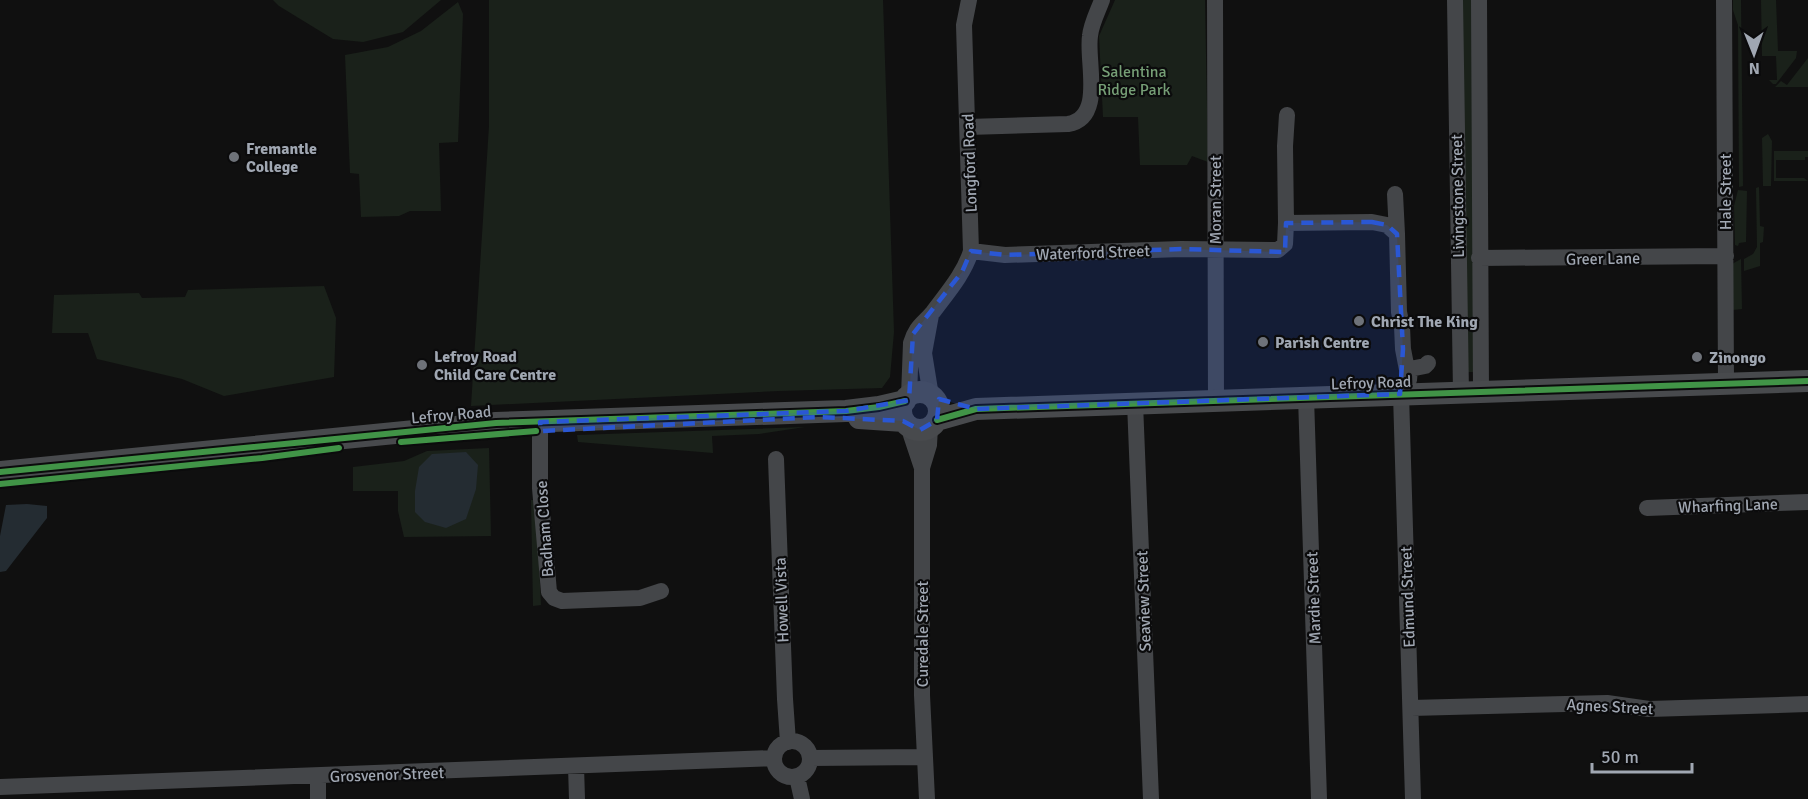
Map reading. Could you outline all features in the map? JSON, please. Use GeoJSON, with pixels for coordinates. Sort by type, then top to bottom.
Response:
{"type":"FeatureCollection","features":[{"type":"Feature","properties":{"kind":"street","name":"Longford Road"},"geometry":{"type":"LineString","coordinates":[[920,411],[911,343],[917,327],[931,315],[962,272],[971,251],[964,25],[969,0]]}},
{"type":"Feature","properties":{"kind":"street"},"geometry":{"type":"LineString","coordinates":[[968,127],[1075,123],[1087,112],[1091,94],[1089,37],[1102,0]]}},
{"type":"Feature","properties":{"kind":"street","name":"Moran Street"},"geometry":{"type":"LineString","coordinates":[[1215,0],[1216,401]]}},
{"type":"Feature","properties":{"kind":"street","name":"Livingstone Street"},"geometry":{"type":"LineString","coordinates":[[1455,0],[1467,385]]}},
{"type":"Feature","properties":{"kind":"street","name":"Livingstone Street"},"geometry":{"type":"LineString","coordinates":[[1467,385],[1479,258],[1479,0]]}},
{"type":"Feature","properties":{"kind":"street","name":"Hale Street"},"geometry":{"type":"LineString","coordinates":[[1724,0],[1726,383]]}},
{"type":"Feature","properties":{"kind":"street"},"geometry":{"type":"LineString","coordinates":[[1287,116],[1286,223],[1372,222],[1387,225],[1397,234]]}},
{"type":"Feature","properties":{"kind":"street","name":"Edmund Street"},"geometry":{"type":"LineString","coordinates":[[1395,194],[1399,312],[1405,377],[1413,799]]}},
{"type":"Feature","properties":{"kind":"street","name":"Waterford Street"},"geometry":{"type":"LineString","coordinates":[[971,251],[1005,255],[1181,249],[1280,250],[1285,244],[1286,223]]}},
{"type":"Feature","properties":{"kind":"street","name":"Greer Lane"},"geometry":{"type":"LineString","coordinates":[[1479,258],[1726,256]]}},
{"type":"Feature","properties":{"kind":"street"},"geometry":{"type":"LineString","coordinates":[[1405,377],[1413,367],[1425,366],[1428,361]]}},
{"type":"Feature","properties":{"kind":"street","name":"Lefroy Road"},"geometry":{"type":"LineString","coordinates":[[0,472],[496,423],[584,427],[920,411],[1306,398],[1405,377],[1467,385],[1808,381]]}},
{"type":"Feature","properties":{"kind":"street","name":"Mardie Street"},"geometry":{"type":"LineString","coordinates":[[1306,398],[1319,799]]}},
{"type":"Feature","properties":{"kind":"street","name":"Seaview Street"},"geometry":{"type":"LineString","coordinates":[[1135,403],[1152,799]]}},
{"type":"Feature","properties":{"kind":"street","name":"Curedale Street"},"geometry":{"type":"LineString","coordinates":[[920,411],[929,445],[922,468],[922,695],[927,799]]}},
{"type":"Feature","properties":{"kind":"street","name":"Lefroy Road"},"geometry":{"type":"LineString","coordinates":[[0,484],[540,426]]}},
{"type":"Feature","properties":{"kind":"street","name":"Badham Close"},"geometry":{"type":"LineString","coordinates":[[540,426],[540,488],[549,591],[554,598],[562,601],[640,598],[661,591]]}},
{"type":"Feature","properties":{"kind":"street","name":"Howell Vista"},"geometry":{"type":"LineString","coordinates":[[776,459],[784,699],[788,742]]}},
{"type":"Feature","properties":{"kind":"street","name":"Wharfing Lane"},"geometry":{"type":"LineString","coordinates":[[1647,507],[1808,502]]}},
{"type":"Feature","properties":{"kind":"street","name":"Agnes Street"},"geometry":{"type":"LineString","coordinates":[[1411,708],[1607,703],[1649,709],[1808,704]]}},
{"type":"Feature","properties":{"kind":"street"},"geometry":{"type":"LineString","coordinates":[[788,742],[798,742],[807,748],[810,758],[807,770],[797,777],[786,776],[777,769],[774,758],[778,748],[788,742]]}},
{"type":"Feature","properties":{"kind":"street"},"geometry":{"type":"LineString","coordinates":[[810,758],[925,757]]}},
{"type":"Feature","properties":{"kind":"street","name":"Grosvenor Street"},"geometry":{"type":"LineString","coordinates":[[0,787],[774,758]]}},
{"type":"Feature","properties":{"kind":"street"},"geometry":{"type":"LineString","coordinates":[[576,766],[577,799]]}},
{"type":"Feature","properties":{"kind":"street"},"geometry":{"type":"LineString","coordinates":[[318,776],[318,799]]}},
{"type":"Feature","properties":{"kind":"street"},"geometry":{"type":"LineString","coordinates":[[797,777],[802,799]]}},
{"type":"Feature","properties":{"kind":"highlighted area"},"geometry":{"type":"Polygon","coordinates":[[[1372,222],[1387,225],[1397,234],[1403,349],[1400,394],[976,409],[939,399],[937,420],[920,430],[903,421],[820,417],[541,431],[540,422],[846,411],[909,400],[913,334],[962,272],[971,251],[1005,255],[1181,249],[1285,252],[1286,223],[1372,222]]]}},
{"type":"Feature","properties":{"kind":"green space"},"geometry":{"type":"Polygon","coordinates":[[[273,0],[441,0],[403,32],[363,42],[333,39],[273,0]]]}},
{"type":"Feature","properties":{"kind":"green space"},"geometry":{"type":"Polygon","coordinates":[[[489,0],[883,0],[894,332],[890,377],[882,388],[471,406],[489,126],[489,0]]]}},
{"type":"Feature","properties":{"kind":"green space","name":"Salentina Ridge Park"},"geometry":{"type":"Polygon","coordinates":[[[1115,0],[1205,0],[1208,162],[1192,156],[1187,165],[1140,165],[1138,117],[1103,117],[1099,36],[1115,0]]]}},
{"type":"Feature","properties":{"kind":"green space"},"geometry":{"type":"Polygon","coordinates":[[[1462,0],[1472,0],[1474,372],[1468,372],[1462,0]]]}},
{"type":"Feature","properties":{"kind":"green space"},"geometry":{"type":"Polygon","coordinates":[[[1733,0],[1741,0],[1743,186],[1739,187],[1738,25],[1733,10],[1733,0]]]}},
{"type":"Feature","properties":{"kind":"green space"},"geometry":{"type":"Polygon","coordinates":[[[1761,0],[1776,0],[1778,51],[1797,51],[1796,58],[1776,84],[1769,80],[1777,80],[1776,56],[1762,56],[1761,0]]]}},
{"type":"Feature","properties":{"kind":"green space"},"geometry":{"type":"Polygon","coordinates":[[[458,2],[463,14],[458,142],[439,143],[441,211],[410,211],[399,216],[361,217],[359,174],[350,173],[345,55],[388,47],[421,31],[458,2]]]}},
{"type":"Feature","properties":{"kind":"green space"},"geometry":{"type":"Polygon","coordinates":[[[1808,58],[1808,87],[1775,87],[1781,81],[1787,85],[1808,58]]]}},
{"type":"Feature","properties":{"kind":"green space"},"geometry":{"type":"Polygon","coordinates":[[[1768,134],[1772,141],[1771,186],[1763,186],[1762,138],[1768,134]]]}},
{"type":"Feature","properties":{"kind":"green space"},"geometry":{"type":"Polygon","coordinates":[[[1774,151],[1808,151],[1808,157],[1805,157],[1805,160],[1776,160],[1776,178],[1804,178],[1808,181],[1774,181],[1774,151]]]}},
{"type":"Feature","properties":{"kind":"green space"},"geometry":{"type":"Polygon","coordinates":[[[1759,187],[1760,226],[1764,227],[1763,242],[1760,243],[1760,266],[1744,271],[1744,259],[1753,254],[1757,247],[1756,188],[1759,187]]]}},
{"type":"Feature","properties":{"kind":"green space"},"geometry":{"type":"Polygon","coordinates":[[[1738,190],[1747,191],[1746,242],[1739,243],[1738,246],[1735,245],[1734,206],[1738,190]]]}},
{"type":"Feature","properties":{"kind":"green space"},"geometry":{"type":"Polygon","coordinates":[[[1741,259],[1742,309],[1733,310],[1732,264],[1741,259]]]}},
{"type":"Feature","properties":{"kind":"green space"},"geometry":{"type":"Polygon","coordinates":[[[324,286],[336,318],[334,377],[224,396],[182,379],[97,359],[88,333],[52,333],[54,295],[139,293],[142,298],[185,297],[188,290],[324,286]]]}},
{"type":"Feature","properties":{"kind":"green space"},"geometry":{"type":"Polygon","coordinates":[[[805,427],[759,434],[712,436],[713,453],[578,442],[577,435],[805,427]]]}},
{"type":"Feature","properties":{"kind":"green space"},"geometry":{"type":"Polygon","coordinates":[[[489,448],[491,536],[404,537],[398,511],[398,491],[353,491],[353,467],[404,461],[427,451],[489,448]]]}},
{"type":"Feature","properties":{"kind":"green space"},"geometry":{"type":"Polygon","coordinates":[[[531,500],[536,500],[541,605],[533,606],[531,500]]]}},
{"type":"Feature","properties":{"kind":"shaded area"},"geometry":{"type":"Polygon","coordinates":[[[466,452],[478,465],[476,489],[466,519],[446,528],[425,522],[415,512],[415,491],[419,467],[432,454],[466,452]]]}},
{"type":"Feature","properties":{"kind":"shaded area"},"geometry":{"type":"Polygon","coordinates":[[[6,505],[47,506],[47,518],[6,571],[0,572],[0,536],[6,505]]]}},
{"type":"Feature","properties":{"kind":"cycle path"},"geometry":{"type":"LineString","coordinates":[[937,420],[976,409],[1808,381]]}},
{"type":"Feature","properties":{"kind":"cycle path"},"geometry":{"type":"LineString","coordinates":[[0,472],[496,423],[846,411],[905,401]]}},
{"type":"Feature","properties":{"kind":"cycle path"},"geometry":{"type":"LineString","coordinates":[[401,442],[536,431]]}},
{"type":"Feature","properties":{"kind":"cycle path"},"geometry":{"type":"LineString","coordinates":[[0,484],[262,458],[339,448]]}},
{"type":"Feature","properties":{"kind":"place","name":"Fremantle College"},"geometry":{"type":"Point","coordinates":[234,157]}},
{"type":"Feature","properties":{"kind":"place","name":"Christ The King"},"geometry":{"type":"Point","coordinates":[1359,321]}},
{"type":"Feature","properties":{"kind":"place","name":"Parish Centre"},"geometry":{"type":"Point","coordinates":[1263,342]}},
{"type":"Feature","properties":{"kind":"place","name":"Zinongo"},"geometry":{"type":"Point","coordinates":[1697,357]}},
{"type":"Feature","properties":{"kind":"place","name":"Lefroy Road Child Care Centre"},"geometry":{"type":"Point","coordinates":[422,365]}}]}
